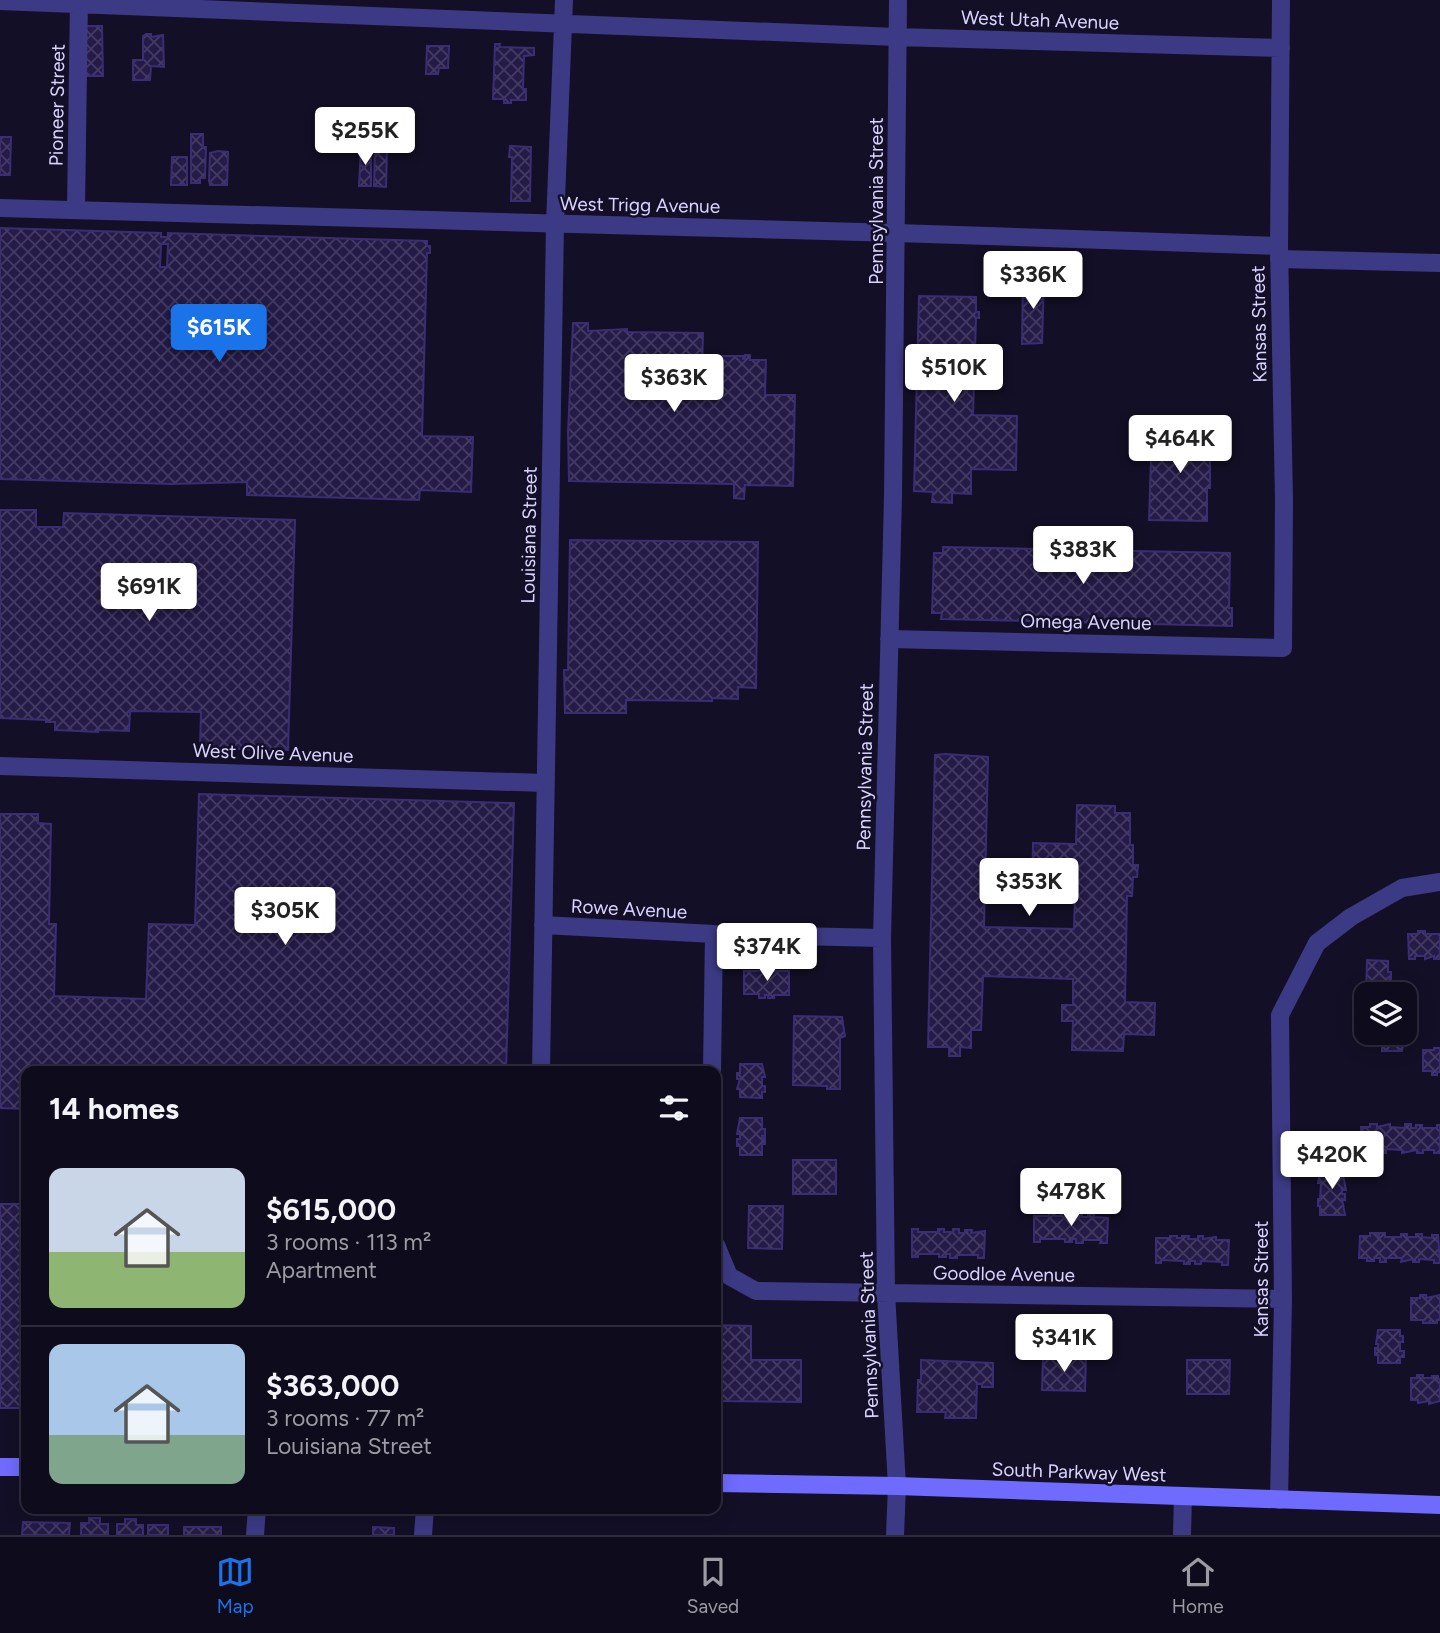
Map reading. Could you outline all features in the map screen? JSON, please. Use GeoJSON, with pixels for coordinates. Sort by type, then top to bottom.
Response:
{"type":"FeatureCollection","features":[{"type":"Feature","properties":{"kind":"main road"},"geometry":{"type":"LineString","coordinates":[[0,1467],[21,1467]]}},
{"type":"Feature","properties":{"kind":"main road","name":"South Parkway West"},"geometry":{"type":"LineString","coordinates":[[721,1483],[897,1486],[1440,1505]]}},
{"type":"Feature","properties":{"kind":"street","name":"Louisiana Street"},"geometry":{"type":"LineString","coordinates":[[541,1066],[555,224],[564,0]]}},
{"type":"Feature","properties":{"kind":"street","name":"Pennsylvania Street"},"geometry":{"type":"LineString","coordinates":[[895,1535],[897,1486],[886,1293],[882,938],[897,233],[898,0]]}},
{"type":"Feature","properties":{"kind":"street","name":"Kansas Street"},"geometry":{"type":"LineString","coordinates":[[1281,0],[1279,253],[1284,500],[1283,648]]}},
{"type":"Feature","properties":{"kind":"street","name":"West Utah Avenue"},"geometry":{"type":"LineString","coordinates":[[0,1],[79,1],[897,37],[1281,48]]}},
{"type":"Feature","properties":{"kind":"street","name":"Pioneer Street"},"geometry":{"type":"LineString","coordinates":[[76,210],[79,1]]}},
{"type":"Feature","properties":{"kind":"street","name":"West Trigg Avenue"},"geometry":{"type":"LineString","coordinates":[[0,208],[897,233],[1440,263]]}},
{"type":"Feature","properties":{"kind":"street","name":"Omega Avenue"},"geometry":{"type":"LineString","coordinates":[[889,639],[1283,648]]}},
{"type":"Feature","properties":{"kind":"street","name":"West Olive Avenue"},"geometry":{"type":"LineString","coordinates":[[0,766],[545,783]]}},
{"type":"Feature","properties":{"kind":"street","name":"Kansas Street"},"geometry":{"type":"LineString","coordinates":[[1279,1500],[1283,1299],[1280,1015],[1317,943],[1351,917],[1402,888],[1440,882]]}},
{"type":"Feature","properties":{"kind":"street","name":"Rowe Avenue"},"geometry":{"type":"LineString","coordinates":[[542,925],[714,934],[882,938]]}},
{"type":"Feature","properties":{"kind":"street"},"geometry":{"type":"LineString","coordinates":[[712,1066],[714,934]]}},
{"type":"Feature","properties":{"kind":"street","name":"Goodloe Avenue"},"geometry":{"type":"LineString","coordinates":[[721,1257],[729,1276],[756,1291],[1283,1299]]}},
{"type":"Feature","properties":{"kind":"street"},"geometry":{"type":"LineString","coordinates":[[1182,1535],[1183,1496]]}},
{"type":"Feature","properties":{"kind":"street"},"geometry":{"type":"LineString","coordinates":[[255,1535],[257,1514]]}},
{"type":"Feature","properties":{"kind":"street"},"geometry":{"type":"LineString","coordinates":[[424,1535],[425,1514]]}},
{"type":"Feature","properties":{"kind":"building"},"geometry":{"type":"Polygon","coordinates":[[[84,26],[102,26],[103,76],[84,76],[84,26]]]}},
{"type":"Feature","properties":{"kind":"building"},"geometry":{"type":"Polygon","coordinates":[[[151,34],[151,37],[163,35],[164,67],[151,66],[150,80],[133,80],[133,60],[143,60],[143,36],[151,34]]]}},
{"type":"Feature","properties":{"kind":"building"},"geometry":{"type":"Polygon","coordinates":[[[495,44],[500,44],[499,47],[534,48],[534,55],[524,56],[523,89],[526,89],[526,100],[504,103],[504,99],[493,99],[495,44]]]}},
{"type":"Feature","properties":{"kind":"building"},"geometry":{"type":"Polygon","coordinates":[[[427,46],[449,46],[448,68],[439,68],[438,74],[426,74],[427,46]]]}},
{"type":"Feature","properties":{"kind":"building"},"geometry":{"type":"Polygon","coordinates":[[[191,134],[203,134],[203,147],[206,147],[205,178],[200,178],[200,183],[191,183],[191,134]]]}},
{"type":"Feature","properties":{"kind":"building"},"geometry":{"type":"Polygon","coordinates":[[[0,137],[11,137],[10,175],[0,175],[0,137]]]}},
{"type":"Feature","properties":{"kind":"building"},"geometry":{"type":"Polygon","coordinates":[[[361,146],[371,146],[371,186],[359,186],[361,146]]]}},
{"type":"Feature","properties":{"kind":"building"},"geometry":{"type":"Polygon","coordinates":[[[510,146],[531,147],[530,201],[511,201],[510,146]]]}},
{"type":"Feature","properties":{"kind":"building"},"geometry":{"type":"Polygon","coordinates":[[[375,150],[387,150],[386,187],[374,186],[375,150]]]}},
{"type":"Feature","properties":{"kind":"building"},"geometry":{"type":"Polygon","coordinates":[[[228,152],[227,185],[210,185],[210,153],[228,152]]]}},
{"type":"Feature","properties":{"kind":"building"},"geometry":{"type":"Polygon","coordinates":[[[172,157],[187,157],[187,185],[171,185],[172,157]]]}},
{"type":"Feature","properties":{"kind":"building"},"geometry":{"type":"Polygon","coordinates":[[[0,228],[161,233],[161,237],[168,237],[168,233],[427,241],[427,246],[430,246],[430,253],[427,253],[422,436],[473,437],[471,492],[420,490],[419,500],[247,495],[247,482],[172,484],[0,479],[0,228]],[[161,244],[160,267],[167,267],[168,244],[161,244]]]}},
{"type":"Feature","properties":{"kind":"building"},"geometry":{"type":"Polygon","coordinates":[[[1023,280],[1044,280],[1042,343],[1022,344],[1023,280]]]}},
{"type":"Feature","properties":{"kind":"building"},"geometry":{"type":"Polygon","coordinates":[[[919,296],[976,297],[976,312],[979,312],[979,318],[976,318],[973,415],[1017,416],[1016,470],[971,469],[971,494],[952,493],[952,503],[932,502],[933,492],[914,491],[919,296]]]}},
{"type":"Feature","properties":{"kind":"building"},"geometry":{"type":"Polygon","coordinates":[[[573,323],[588,323],[588,331],[627,329],[627,332],[703,333],[702,375],[708,375],[708,358],[711,356],[743,356],[745,359],[745,355],[750,355],[750,360],[766,360],[765,395],[795,395],[793,486],[745,485],[744,499],[734,498],[734,484],[569,481],[568,432],[573,323]]]}},
{"type":"Feature","properties":{"kind":"building"},"geometry":{"type":"Polygon","coordinates":[[[1152,427],[1157,430],[1210,431],[1207,521],[1149,520],[1152,427]]]}},
{"type":"Feature","properties":{"kind":"building"},"geometry":{"type":"Polygon","coordinates":[[[0,510],[36,510],[36,527],[63,527],[64,513],[295,520],[288,750],[200,748],[201,712],[130,711],[129,731],[98,732],[55,730],[55,722],[46,720],[0,718],[0,510]]]}},
{"type":"Feature","properties":{"kind":"building"},"geometry":{"type":"Polygon","coordinates":[[[570,540],[758,542],[756,688],[738,687],[738,699],[626,700],[626,713],[565,713],[564,670],[568,670],[570,540]]]}},
{"type":"Feature","properties":{"kind":"building"},"geometry":{"type":"Polygon","coordinates":[[[943,547],[1230,553],[1229,608],[1232,608],[1232,626],[941,619],[942,613],[932,613],[934,553],[943,553],[943,547]]]}},
{"type":"Feature","properties":{"kind":"building"},"geometry":{"type":"Polygon","coordinates":[[[935,755],[988,757],[984,927],[1074,929],[1075,895],[1032,894],[1033,843],[1076,844],[1077,805],[1115,806],[1115,813],[1130,813],[1133,865],[1138,865],[1137,877],[1133,877],[1132,896],[1127,896],[1125,1002],[1155,1003],[1154,1035],[1124,1034],[1123,1051],[1072,1050],[1073,1021],[1062,1021],[1062,1005],[1073,1005],[1073,979],[983,976],[981,1030],[971,1030],[971,1048],[960,1047],[960,1056],[949,1056],[949,1047],[928,1047],[935,755]]]}},
{"type":"Feature","properties":{"kind":"building"},"geometry":{"type":"Polygon","coordinates":[[[199,794],[514,803],[506,1066],[21,1066],[21,1109],[0,1108],[0,814],[38,814],[38,823],[51,824],[49,924],[56,924],[54,996],[146,999],[149,924],[195,925],[199,794]]]}},
{"type":"Feature","properties":{"kind":"building"},"geometry":{"type":"Polygon","coordinates":[[[1418,931],[1440,934],[1440,959],[1434,959],[1434,956],[1425,959],[1425,956],[1415,956],[1415,959],[1409,959],[1408,934],[1418,934],[1418,931]]]}},
{"type":"Feature","properties":{"kind":"building"},"geometry":{"type":"Polygon","coordinates":[[[1367,960],[1388,961],[1391,978],[1388,978],[1391,982],[1366,982],[1367,960]]]}},
{"type":"Feature","properties":{"kind":"building"},"geometry":{"type":"Polygon","coordinates":[[[744,971],[789,971],[789,995],[774,995],[774,998],[768,998],[768,995],[765,995],[765,998],[759,998],[759,994],[744,994],[744,971]]]}},
{"type":"Feature","properties":{"kind":"building"},"geometry":{"type":"Polygon","coordinates":[[[794,1016],[842,1017],[845,1036],[840,1038],[840,1089],[793,1085],[794,1016]]]}},
{"type":"Feature","properties":{"kind":"building"},"geometry":{"type":"Polygon","coordinates":[[[1382,1045],[1406,1045],[1402,1051],[1382,1051],[1382,1045]]]}},
{"type":"Feature","properties":{"kind":"building"},"geometry":{"type":"Polygon","coordinates":[[[1440,1048],[1440,1072],[1437,1072],[1437,1075],[1432,1075],[1432,1071],[1423,1071],[1423,1050],[1440,1048]]]}},
{"type":"Feature","properties":{"kind":"building"},"geometry":{"type":"Polygon","coordinates":[[[740,1064],[762,1064],[765,1077],[762,1077],[762,1086],[765,1086],[765,1092],[762,1092],[762,1098],[740,1097],[740,1089],[737,1089],[740,1079],[737,1079],[737,1073],[740,1073],[740,1064]]]}},
{"type":"Feature","properties":{"kind":"building"},"geometry":{"type":"Polygon","coordinates":[[[740,1118],[762,1118],[765,1136],[762,1138],[765,1138],[765,1144],[762,1144],[762,1155],[740,1155],[737,1139],[740,1139],[740,1134],[737,1134],[740,1118]]]}},
{"type":"Feature","properties":{"kind":"building"},"geometry":{"type":"Polygon","coordinates":[[[1370,1124],[1377,1124],[1377,1127],[1390,1124],[1390,1127],[1405,1128],[1405,1124],[1411,1124],[1411,1128],[1422,1125],[1422,1128],[1437,1128],[1437,1125],[1440,1125],[1440,1153],[1423,1150],[1423,1153],[1417,1153],[1417,1150],[1402,1153],[1402,1150],[1386,1149],[1386,1153],[1380,1152],[1380,1149],[1379,1152],[1372,1152],[1372,1148],[1361,1148],[1361,1127],[1370,1127],[1370,1124]]]}},
{"type":"Feature","properties":{"kind":"building"},"geometry":{"type":"Polygon","coordinates":[[[793,1160],[836,1160],[836,1194],[793,1194],[793,1160]]]}},
{"type":"Feature","properties":{"kind":"building"},"geometry":{"type":"Polygon","coordinates":[[[1321,1167],[1346,1168],[1346,1175],[1343,1175],[1346,1190],[1342,1190],[1342,1194],[1345,1194],[1345,1200],[1342,1199],[1345,1215],[1320,1215],[1318,1199],[1321,1183],[1318,1183],[1321,1167]]]}},
{"type":"Feature","properties":{"kind":"building"},"geometry":{"type":"Polygon","coordinates":[[[21,1201],[21,1408],[0,1408],[0,1204],[20,1204],[21,1201]]]}},
{"type":"Feature","properties":{"kind":"building"},"geometry":{"type":"Polygon","coordinates":[[[749,1206],[783,1206],[782,1249],[748,1248],[749,1206]]]}},
{"type":"Feature","properties":{"kind":"building"},"geometry":{"type":"Polygon","coordinates":[[[1049,1213],[1055,1213],[1055,1216],[1067,1214],[1067,1217],[1082,1214],[1082,1217],[1088,1217],[1088,1214],[1094,1214],[1094,1217],[1108,1218],[1107,1243],[1100,1243],[1101,1240],[1083,1240],[1083,1243],[1076,1243],[1076,1239],[1072,1239],[1072,1242],[1065,1242],[1065,1239],[1040,1239],[1040,1242],[1034,1242],[1034,1216],[1049,1216],[1049,1213]]]}},
{"type":"Feature","properties":{"kind":"building"},"geometry":{"type":"Polygon","coordinates":[[[912,1229],[918,1229],[918,1232],[938,1232],[938,1229],[953,1232],[953,1229],[959,1229],[959,1233],[965,1233],[965,1230],[972,1230],[971,1233],[985,1231],[984,1258],[978,1258],[978,1255],[957,1255],[957,1258],[950,1258],[950,1254],[946,1254],[946,1257],[939,1257],[939,1254],[918,1254],[918,1257],[912,1257],[912,1229]]]}},
{"type":"Feature","properties":{"kind":"building"},"geometry":{"type":"Polygon","coordinates":[[[1370,1233],[1377,1233],[1379,1236],[1379,1233],[1385,1233],[1385,1237],[1401,1237],[1401,1234],[1407,1234],[1407,1237],[1416,1237],[1416,1234],[1422,1234],[1422,1237],[1432,1238],[1432,1235],[1438,1235],[1440,1263],[1419,1259],[1419,1262],[1413,1262],[1413,1259],[1401,1262],[1402,1258],[1386,1258],[1386,1262],[1380,1262],[1380,1258],[1367,1261],[1367,1258],[1359,1258],[1360,1236],[1370,1236],[1370,1233]]]}},
{"type":"Feature","properties":{"kind":"building"},"geometry":{"type":"Polygon","coordinates":[[[1170,1236],[1198,1239],[1198,1236],[1203,1236],[1203,1239],[1216,1237],[1216,1240],[1229,1240],[1228,1265],[1201,1261],[1201,1264],[1195,1264],[1195,1261],[1184,1264],[1184,1261],[1161,1260],[1161,1263],[1156,1263],[1156,1238],[1170,1236]]]}},
{"type":"Feature","properties":{"kind":"building"},"geometry":{"type":"Polygon","coordinates":[[[1420,1295],[1426,1295],[1426,1298],[1440,1295],[1440,1320],[1437,1320],[1437,1323],[1430,1323],[1430,1320],[1429,1323],[1423,1323],[1423,1320],[1411,1320],[1411,1298],[1420,1298],[1420,1295]]]}},
{"type":"Feature","properties":{"kind":"building"},"geometry":{"type":"Polygon","coordinates":[[[721,1325],[751,1326],[751,1360],[801,1360],[801,1402],[721,1401],[721,1325]]]}},
{"type":"Feature","properties":{"kind":"building"},"geometry":{"type":"Polygon","coordinates":[[[1378,1330],[1400,1330],[1403,1342],[1400,1342],[1400,1351],[1404,1351],[1404,1357],[1400,1357],[1400,1363],[1378,1363],[1375,1348],[1378,1348],[1378,1330]]]}},
{"type":"Feature","properties":{"kind":"building"},"geometry":{"type":"Polygon","coordinates":[[[1043,1357],[1086,1358],[1085,1391],[1042,1390],[1043,1357]]]}},
{"type":"Feature","properties":{"kind":"building"},"geometry":{"type":"Polygon","coordinates":[[[921,1360],[993,1363],[993,1387],[977,1384],[976,1418],[945,1418],[946,1412],[917,1412],[921,1360]]]}},
{"type":"Feature","properties":{"kind":"building"},"geometry":{"type":"Polygon","coordinates":[[[1187,1360],[1230,1360],[1229,1394],[1187,1394],[1187,1360]]]}},
{"type":"Feature","properties":{"kind":"building"},"geometry":{"type":"Polygon","coordinates":[[[1417,1375],[1423,1375],[1423,1378],[1438,1376],[1440,1401],[1429,1404],[1429,1401],[1418,1403],[1418,1400],[1411,1400],[1411,1378],[1417,1378],[1417,1375]]]}},
{"type":"Feature","properties":{"kind":"building"},"geometry":{"type":"Polygon","coordinates":[[[89,1518],[100,1518],[100,1524],[108,1524],[108,1535],[81,1535],[81,1523],[89,1523],[89,1518]]]}},
{"type":"Feature","properties":{"kind":"building"},"geometry":{"type":"Polygon","coordinates":[[[125,1519],[136,1519],[136,1525],[143,1525],[143,1535],[117,1535],[117,1524],[125,1524],[125,1519]]]}},
{"type":"Feature","properties":{"kind":"building"},"geometry":{"type":"Polygon","coordinates":[[[23,1522],[70,1523],[69,1535],[22,1535],[23,1522]]]}},
{"type":"Feature","properties":{"kind":"building"},"geometry":{"type":"Polygon","coordinates":[[[148,1525],[168,1525],[168,1535],[148,1535],[148,1525]]]}},
{"type":"Feature","properties":{"kind":"building"},"geometry":{"type":"Polygon","coordinates":[[[184,1527],[221,1527],[221,1535],[184,1535],[184,1527]]]}},
{"type":"Feature","properties":{"kind":"building"},"geometry":{"type":"Polygon","coordinates":[[[373,1527],[394,1528],[394,1535],[373,1535],[373,1527]]]}}]}
